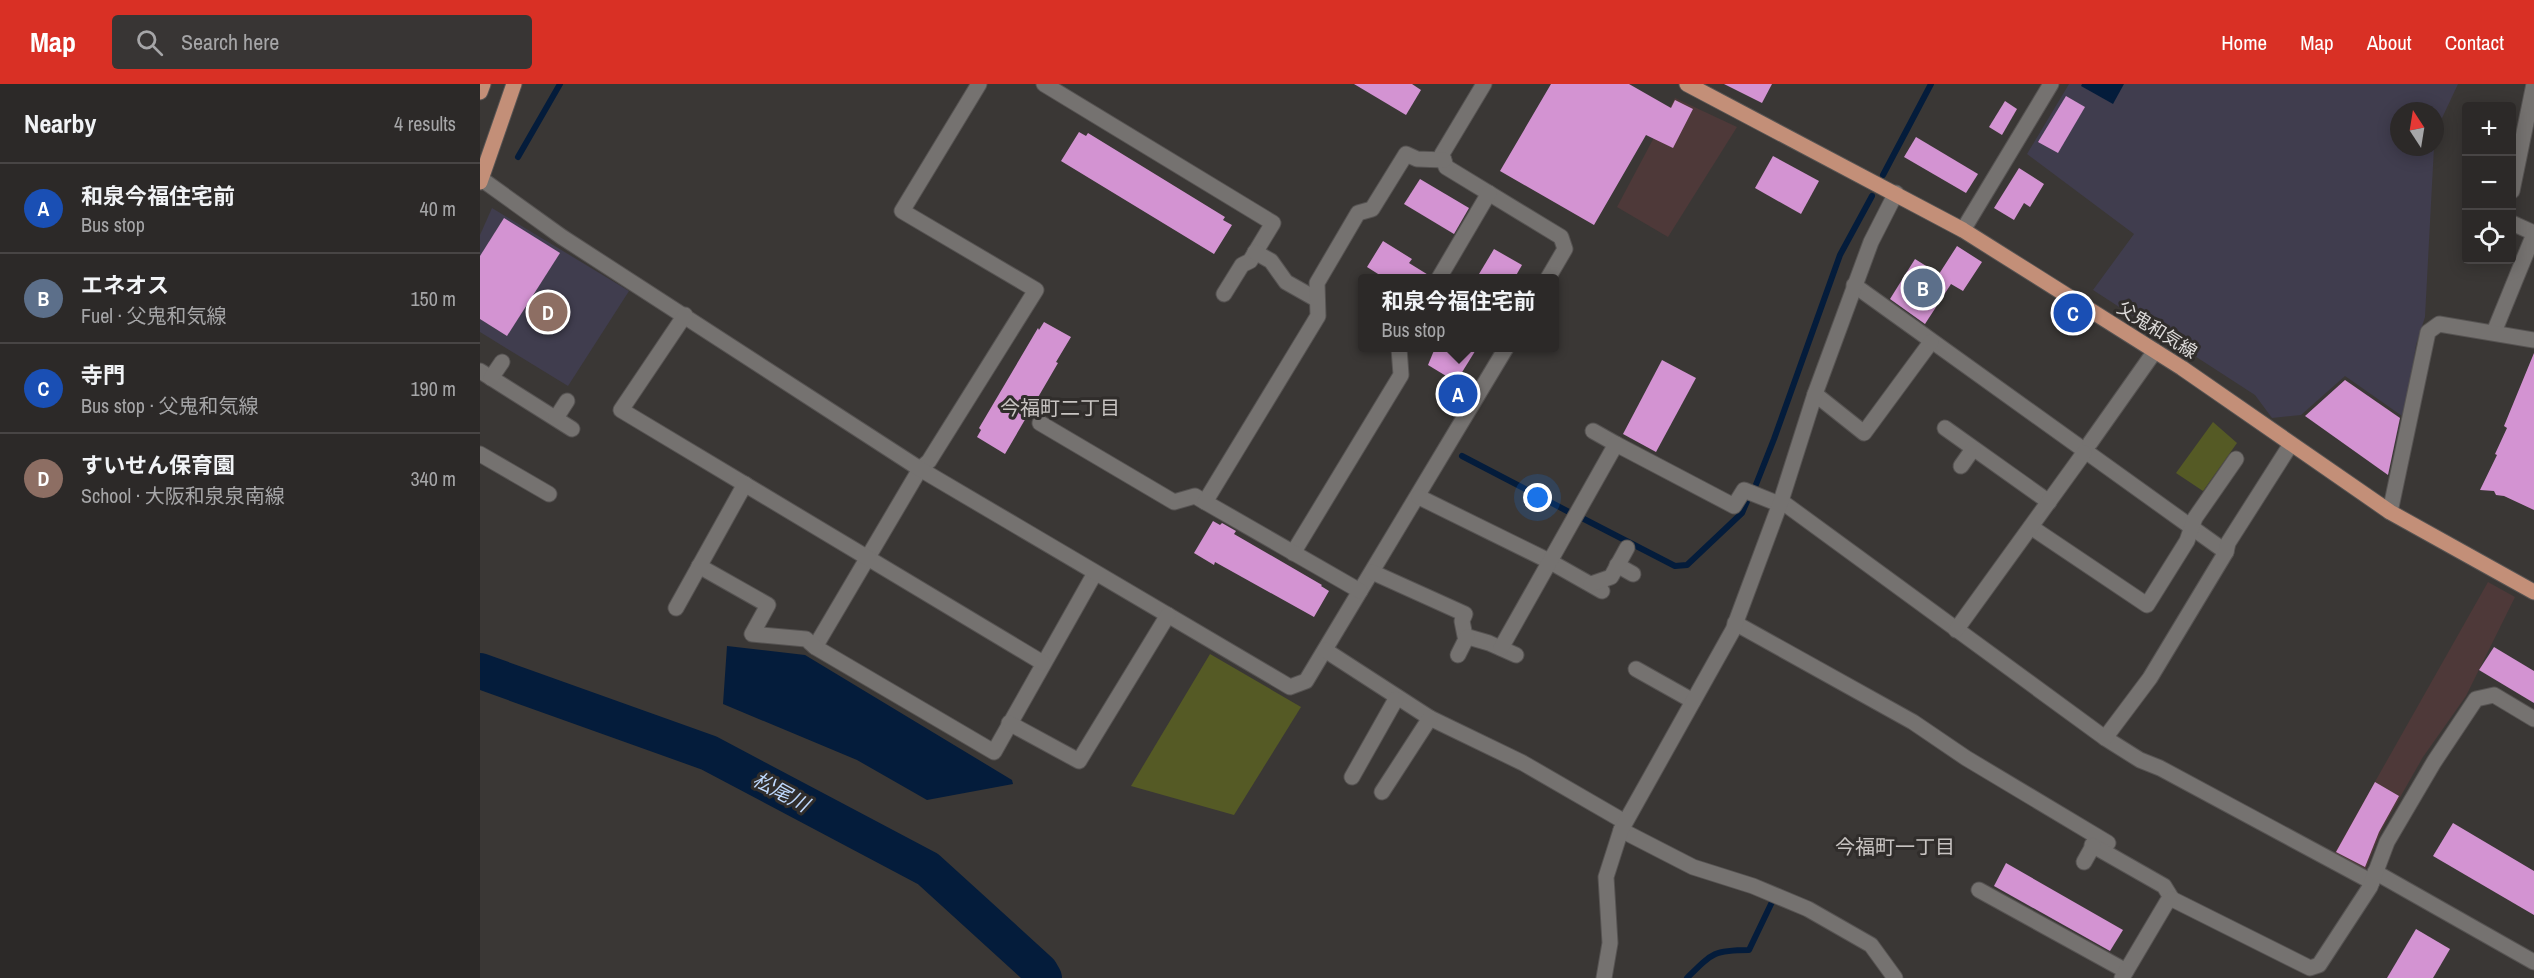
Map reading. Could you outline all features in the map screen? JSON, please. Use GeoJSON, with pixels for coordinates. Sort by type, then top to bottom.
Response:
{"type":"FeatureCollection","features":[{"type":"Feature","properties":{"kind":"main road"},"geometry":{"type":"LineString","coordinates":[[480,93],[483,84]]}},
{"type":"Feature","properties":{"kind":"main road"},"geometry":{"type":"LineString","coordinates":[[480,180],[514,84]]}},
{"type":"Feature","properties":{"kind":"main road","name":"父鬼和気線"},"geometry":{"type":"LineString","coordinates":[[1687,84],[1963,230],[2155,351],[2390,512],[2534,592]]}},
{"type":"Feature","properties":{"kind":"street"},"geometry":{"type":"LineString","coordinates":[[815,647],[920,469],[928,461],[1036,290],[902,211],[979,84]]}},
{"type":"Feature","properties":{"kind":"street"},"geometry":{"type":"LineString","coordinates":[[1044,84],[1274,222],[1250,261],[1242,265],[1224,294]]}},
{"type":"Feature","properties":{"kind":"street"},"geometry":{"type":"LineString","coordinates":[[1484,84],[1442,154],[1446,167],[1561,237],[1565,249],[1551,274]]}},
{"type":"Feature","properties":{"kind":"street"},"geometry":{"type":"LineString","coordinates":[[1963,230],[2051,84]]}},
{"type":"Feature","properties":{"kind":"street"},"geometry":{"type":"LineString","coordinates":[[2516,169],[2534,84]]}},
{"type":"Feature","properties":{"kind":"street"},"geometry":{"type":"LineString","coordinates":[[1205,502],[1318,316],[1317,283],[1358,213],[1372,208],[1406,154],[1417,159],[1444,160]]}},
{"type":"Feature","properties":{"kind":"street"},"geometry":{"type":"LineString","coordinates":[[480,180],[562,237],[920,469],[1290,687],[1306,681],[1419,497],[1504,352]]}},
{"type":"Feature","properties":{"kind":"street"},"geometry":{"type":"LineString","coordinates":[[1442,274],[1489,193]]}},
{"type":"Feature","properties":{"kind":"street"},"geometry":{"type":"LineString","coordinates":[[1604,978],[1610,943],[1606,877],[1623,826],[1735,623],[1780,503],[1815,394],[1854,285],[1871,242],[1896,193]]}},
{"type":"Feature","properties":{"kind":"street"},"geometry":{"type":"LineString","coordinates":[[2494,332],[2534,234],[2516,225]]}},
{"type":"Feature","properties":{"kind":"street"},"geometry":{"type":"LineString","coordinates":[[1255,252],[1271,261],[1286,282],[1316,299]]}},
{"type":"Feature","properties":{"kind":"street"},"geometry":{"type":"LineString","coordinates":[[1854,285],[1930,342],[2087,448],[2192,529],[2226,552]]}},
{"type":"Feature","properties":{"kind":"street"},"geometry":{"type":"LineString","coordinates":[[685,315],[621,410],[1043,663]]}},
{"type":"Feature","properties":{"kind":"street"},"geometry":{"type":"LineString","coordinates":[[2390,512],[2428,332],[2439,324],[2534,340]]}},
{"type":"Feature","properties":{"kind":"street"},"geometry":{"type":"LineString","coordinates":[[1815,394],[1864,433],[1930,342]]}},
{"type":"Feature","properties":{"kind":"street"},"geometry":{"type":"LineString","coordinates":[[1956,630],[2155,351]]}},
{"type":"Feature","properties":{"kind":"street"},"geometry":{"type":"LineString","coordinates":[[1293,553],[1401,375],[1399,352]]}},
{"type":"Feature","properties":{"kind":"street"},"geometry":{"type":"LineString","coordinates":[[502,362],[486,375],[572,429]]}},
{"type":"Feature","properties":{"kind":"street"},"geometry":{"type":"LineString","coordinates":[[556,418],[567,401]]}},
{"type":"Feature","properties":{"kind":"street"},"geometry":{"type":"LineString","coordinates":[[1041,423],[1174,502],[1195,496],[1360,591]]}},
{"type":"Feature","properties":{"kind":"street"},"geometry":{"type":"LineString","coordinates":[[1945,428],[2049,502]]}},
{"type":"Feature","properties":{"kind":"street"},"geometry":{"type":"LineString","coordinates":[[1593,431],[1734,506],[1744,490],[1780,503],[2105,738],[2140,760],[2374,877],[2534,962]]}},
{"type":"Feature","properties":{"kind":"street"},"geometry":{"type":"LineString","coordinates":[[1501,648],[1616,444]]}},
{"type":"Feature","properties":{"kind":"street"},"geometry":{"type":"LineString","coordinates":[[2105,738],[2150,678],[2226,552],[2228,543],[2291,444]]}},
{"type":"Feature","properties":{"kind":"street"},"geometry":{"type":"LineString","coordinates":[[1960,466],[1973,449]]}},
{"type":"Feature","properties":{"kind":"street"},"geometry":{"type":"LineString","coordinates":[[480,454],[549,494]]}},
{"type":"Feature","properties":{"kind":"street"},"geometry":{"type":"LineString","coordinates":[[2031,527],[2147,605],[2187,541],[2195,518],[2236,459]]}},
{"type":"Feature","properties":{"kind":"street"},"geometry":{"type":"LineString","coordinates":[[676,608],[745,484]]}},
{"type":"Feature","properties":{"kind":"street"},"geometry":{"type":"LineString","coordinates":[[1419,497],[1549,561],[1597,588],[1611,577],[1627,548]]}},
{"type":"Feature","properties":{"kind":"street"},"geometry":{"type":"LineString","coordinates":[[1617,565],[1634,574]]}},
{"type":"Feature","properties":{"kind":"street"},"geometry":{"type":"LineString","coordinates":[[699,566],[768,605],[752,634],[806,639],[815,647],[994,752],[1095,573]]}},
{"type":"Feature","properties":{"kind":"street"},"geometry":{"type":"LineString","coordinates":[[1372,572],[1465,614],[1462,621],[1465,636],[1501,648],[1516,656]]}},
{"type":"Feature","properties":{"kind":"street"},"geometry":{"type":"LineString","coordinates":[[1010,723],[1079,761],[1168,615]]}},
{"type":"Feature","properties":{"kind":"street"},"geometry":{"type":"LineString","coordinates":[[1735,623],[1913,722],[2164,886],[2172,898],[2310,968],[2319,965],[2374,877],[2387,842],[2434,762],[2476,699],[2494,695],[2534,719]]}},
{"type":"Feature","properties":{"kind":"street"},"geometry":{"type":"LineString","coordinates":[[1458,654],[1467,637]]}},
{"type":"Feature","properties":{"kind":"street"},"geometry":{"type":"LineString","coordinates":[[1325,650],[1396,699],[1523,763],[1692,867],[1753,886],[1808,909],[1871,945],[1895,978]]}},
{"type":"Feature","properties":{"kind":"street"},"geometry":{"type":"LineString","coordinates":[[1636,669],[1693,701]]}},
{"type":"Feature","properties":{"kind":"street"},"geometry":{"type":"LineString","coordinates":[[1352,777],[1396,699]]}},
{"type":"Feature","properties":{"kind":"street"},"geometry":{"type":"LineString","coordinates":[[1382,792],[1430,718]]}},
{"type":"Feature","properties":{"kind":"street"},"geometry":{"type":"LineString","coordinates":[[2071,832],[2101,844]]}},
{"type":"Feature","properties":{"kind":"street"},"geometry":{"type":"LineString","coordinates":[[2084,862],[2101,844]]}},
{"type":"Feature","properties":{"kind":"street"},"geometry":{"type":"LineString","coordinates":[[1979,890],[2124,975],[2172,898]]}},
{"type":"Feature","properties":{"kind":"shaded area"},"geometry":{"type":"Polygon","coordinates":[[[2069,84],[2458,84],[2444,114],[2444,102],[2390,102],[2390,156],[2434,156],[2425,317],[2416,345],[2405,418],[2345,376],[2301,415],[2272,418],[2255,395],[2093,290],[2134,234],[2027,154],[2069,84]]]}},
{"type":"Feature","properties":{"kind":"shaded area"},"geometry":{"type":"Polygon","coordinates":[[[1675,98],[1737,127],[1668,237],[1617,207],[1675,98]]]}},
{"type":"Feature","properties":{"kind":"shaded area"},"geometry":{"type":"Polygon","coordinates":[[[492,208],[629,291],[568,386],[480,332],[480,235],[492,208]]]}},
{"type":"Feature","properties":{"kind":"shaded area"},"geometry":{"type":"Polygon","coordinates":[[[2488,582],[2515,597],[2466,696],[2423,757],[2382,829],[2364,873],[2333,856],[2488,582]]]}},
{"type":"Feature","properties":{"kind":"green space"},"geometry":{"type":"Polygon","coordinates":[[[2213,422],[2237,443],[2203,491],[2176,473],[2213,422]]]}},
{"type":"Feature","properties":{"kind":"green space"},"geometry":{"type":"Polygon","coordinates":[[[1210,654],[1301,707],[1234,815],[1131,786],[1210,654]]]}},
{"type":"Feature","properties":{"kind":"water"},"geometry":{"type":"Polygon","coordinates":[[[2082,84],[2124,84],[2113,104],[2081,86],[2082,84]]]}},
{"type":"Feature","properties":{"kind":"water"},"geometry":{"type":"Polygon","coordinates":[[[727,646],[805,655],[1012,780],[1013,784],[927,800],[857,760],[723,704],[727,646]]]}},
{"type":"Feature","properties":{"kind":"building"},"geometry":{"type":"Polygon","coordinates":[[[1354,84],[1412,84],[1421,90],[1406,115],[1354,84]]]}},
{"type":"Feature","properties":{"kind":"building"},"geometry":{"type":"Polygon","coordinates":[[[1551,84],[1629,84],[1671,108],[1675,100],[1693,109],[1673,148],[1646,135],[1594,225],[1500,171],[1551,84]]]}},
{"type":"Feature","properties":{"kind":"building"},"geometry":{"type":"Polygon","coordinates":[[[1724,84],[1772,84],[1762,103],[1724,84]]]}},
{"type":"Feature","properties":{"kind":"building"},"geometry":{"type":"Polygon","coordinates":[[[2066,96],[2085,107],[2058,153],[2038,142],[2066,96]]]}},
{"type":"Feature","properties":{"kind":"building"},"geometry":{"type":"Polygon","coordinates":[[[2005,101],[2017,109],[2002,135],[1989,127],[2005,101]]]}},
{"type":"Feature","properties":{"kind":"building"},"geometry":{"type":"Polygon","coordinates":[[[1079,132],[1086,136],[1088,133],[1225,217],[1223,220],[1232,225],[1214,254],[1061,161],[1079,132]]]}},
{"type":"Feature","properties":{"kind":"building"},"geometry":{"type":"Polygon","coordinates":[[[1916,137],[1978,174],[1966,193],[1904,157],[1916,137]]]}},
{"type":"Feature","properties":{"kind":"building"},"geometry":{"type":"Polygon","coordinates":[[[1773,156],[1819,181],[1801,214],[1755,188],[1773,156]]]}},
{"type":"Feature","properties":{"kind":"building"},"geometry":{"type":"Polygon","coordinates":[[[2019,168],[2044,184],[2030,207],[2024,203],[2014,220],[1994,208],[2019,168]]]}},
{"type":"Feature","properties":{"kind":"building"},"geometry":{"type":"Polygon","coordinates":[[[1420,179],[1469,208],[1454,234],[1404,204],[1420,179]]]}},
{"type":"Feature","properties":{"kind":"building"},"geometry":{"type":"Polygon","coordinates":[[[504,218],[560,253],[507,336],[480,319],[480,256],[504,218]]]}},
{"type":"Feature","properties":{"kind":"building"},"geometry":{"type":"Polygon","coordinates":[[[1383,241],[1412,259],[1409,263],[1427,274],[1378,274],[1367,267],[1383,241]]]}},
{"type":"Feature","properties":{"kind":"building"},"geometry":{"type":"Polygon","coordinates":[[[1957,246],[1982,262],[1963,291],[1951,284],[1925,324],[1890,299],[1915,259],[1939,274],[1957,246]]]}},
{"type":"Feature","properties":{"kind":"building"},"geometry":{"type":"Polygon","coordinates":[[[1494,249],[1522,265],[1517,274],[1479,274],[1494,249]]]}},
{"type":"Feature","properties":{"kind":"building"},"geometry":{"type":"Polygon","coordinates":[[[1044,322],[1071,337],[1005,454],[977,437],[981,430],[979,428],[1038,328],[1039,330],[1044,322]]]}},
{"type":"Feature","properties":{"kind":"building"},"geometry":{"type":"Polygon","coordinates":[[[1433,352],[1475,352],[1456,382],[1428,365],[1433,352]]]}},
{"type":"Feature","properties":{"kind":"building"},"geometry":{"type":"Polygon","coordinates":[[[2534,353],[2534,510],[2504,496],[2496,495],[2494,491],[2480,490],[2497,455],[2495,454],[2507,428],[2504,426],[2534,353]]]}},
{"type":"Feature","properties":{"kind":"building"},"geometry":{"type":"Polygon","coordinates":[[[1662,360],[1696,378],[1656,452],[1623,434],[1662,360]]]}},
{"type":"Feature","properties":{"kind":"building"},"geometry":{"type":"Polygon","coordinates":[[[2345,380],[2400,418],[2388,475],[2305,416],[2345,380]]]}},
{"type":"Feature","properties":{"kind":"building"},"geometry":{"type":"Polygon","coordinates":[[[1213,521],[1236,531],[1234,534],[1329,591],[1314,617],[1215,562],[1214,565],[1194,553],[1213,521]]]}},
{"type":"Feature","properties":{"kind":"building"},"geometry":{"type":"Polygon","coordinates":[[[2494,647],[2534,671],[2534,703],[2479,670],[2494,647]]]}},
{"type":"Feature","properties":{"kind":"building"},"geometry":{"type":"Polygon","coordinates":[[[2375,782],[2399,796],[2379,832],[2365,867],[2336,852],[2375,782]]]}},
{"type":"Feature","properties":{"kind":"building"},"geometry":{"type":"Polygon","coordinates":[[[2453,823],[2534,871],[2534,915],[2433,856],[2453,823]]]}},
{"type":"Feature","properties":{"kind":"building"},"geometry":{"type":"Polygon","coordinates":[[[2006,863],[2123,930],[2110,951],[1994,886],[2006,863]]]}},
{"type":"Feature","properties":{"kind":"building"},"geometry":{"type":"Polygon","coordinates":[[[2416,929],[2450,949],[2433,978],[2387,978],[2416,929]]]}},
{"type":"Feature","properties":{"kind":"waterway"},"geometry":{"type":"LineString","coordinates":[[518,157],[560,84]]}},
{"type":"Feature","properties":{"kind":"waterway"},"geometry":{"type":"LineString","coordinates":[[1883,175],[1931,84]]}},
{"type":"Feature","properties":{"kind":"waterway"},"geometry":{"type":"LineString","coordinates":[[1755,487],[1840,255],[1872,196]]}},
{"type":"Feature","properties":{"kind":"waterway"},"geometry":{"type":"LineString","coordinates":[[1462,456],[1571,513]]}},
{"type":"Feature","properties":{"kind":"waterway"},"geometry":{"type":"LineString","coordinates":[[1582,518],[1675,566],[1687,565],[1742,513],[1748,499]]}},
{"type":"Feature","properties":{"kind":"waterway","name":"松尾川"},"geometry":{"type":"LineString","coordinates":[[480,671],[709,753],[928,869],[1040,971],[1044,978]]}},
{"type":"Feature","properties":{"kind":"waterway"},"geometry":{"type":"LineString","coordinates":[[1687,978],[1714,955],[1721,952],[1749,950],[1772,902]]}},
{"type":"Feature","properties":{"kind":"place","name":"エネオス"},"geometry":{"type":"Point","coordinates":[1923,288]}},
{"type":"Feature","properties":{"kind":"place","name":"すいせん保育園"},"geometry":{"type":"Point","coordinates":[548,312]}},
{"type":"Feature","properties":{"kind":"place","name":"寺門"},"geometry":{"type":"Point","coordinates":[2073,313]}},
{"type":"Feature","properties":{"kind":"place","name":"和泉今福住宅前"},"geometry":{"type":"Point","coordinates":[1458,394]}},
{"type":"Feature","properties":{"kind":"district","name":"今福町二丁目"},"geometry":{"type":"Point","coordinates":[1060,408]}},
{"type":"Feature","properties":{"kind":"district","name":"今福町一丁目"},"geometry":{"type":"Point","coordinates":[1895,847]}}]}
